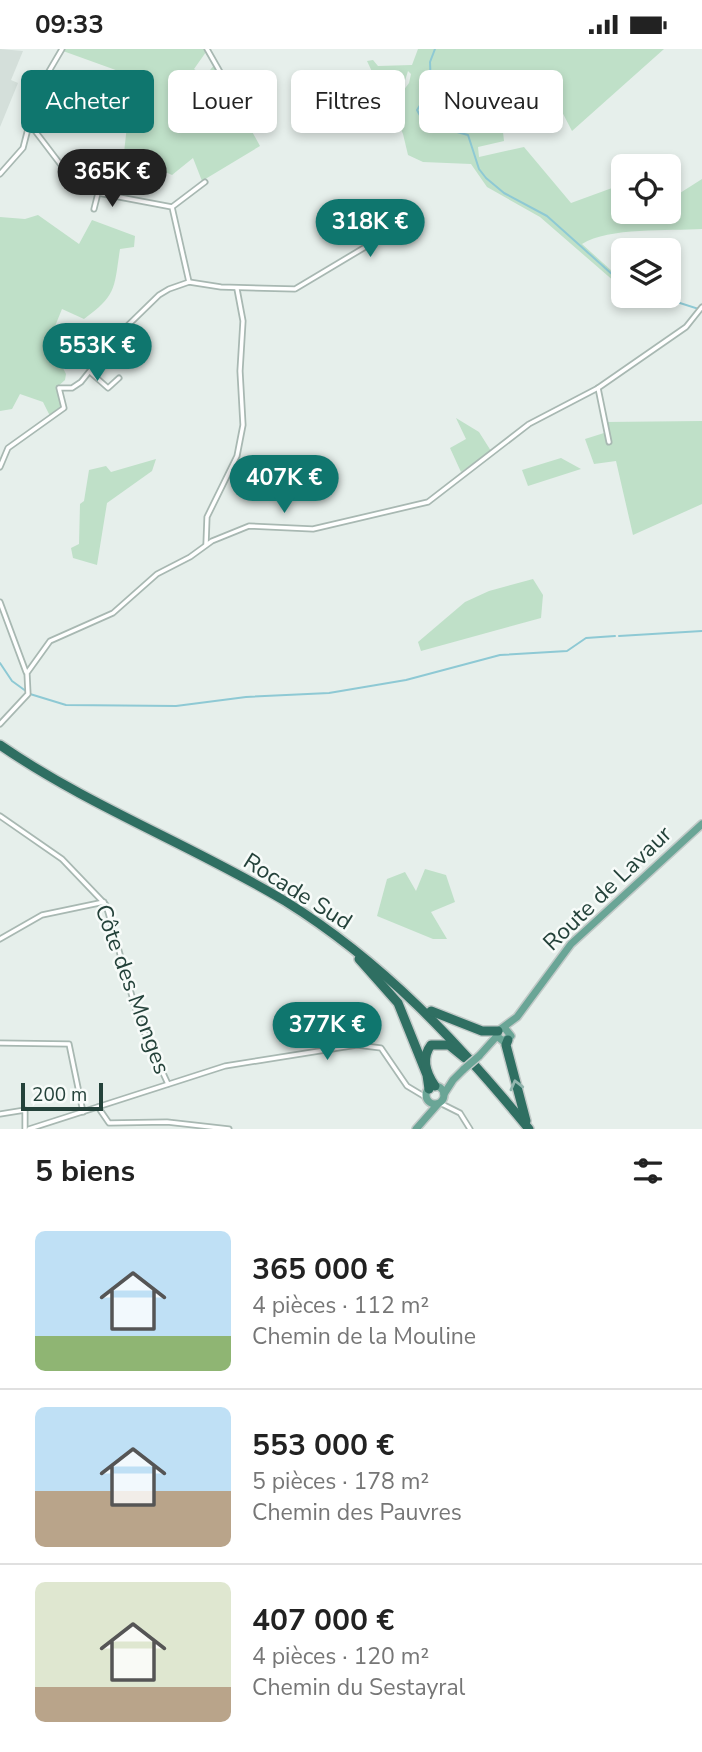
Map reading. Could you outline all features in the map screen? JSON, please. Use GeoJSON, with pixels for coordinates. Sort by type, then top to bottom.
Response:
{"type":"FeatureCollection","features":[{"type":"Feature","properties":{"kind":"highway","name":"Rocade Sud"},"geometry":{"type":"LineString","coordinates":[[0,745],[67,787],[284,901],[355,949],[405,992],[471,1058],[530,1129]]}},
{"type":"Feature","properties":{"kind":"highway","name":"Rocade Sud"},"geometry":{"type":"LineString","coordinates":[[0,750],[64,791],[243,882],[304,919],[359,959],[424,1015],[465,1058],[522,1129]]}},
{"type":"Feature","properties":{"kind":"highway"},"geometry":{"type":"LineString","coordinates":[[359,959],[398,1003],[427,1075],[429,1092]]}},
{"type":"Feature","properties":{"kind":"highway"},"geometry":{"type":"LineString","coordinates":[[405,992],[446,1019],[488,1033],[504,1035],[522,1110],[530,1129]]}},
{"type":"Feature","properties":{"kind":"highway"},"geometry":{"type":"LineString","coordinates":[[429,1092],[425,1062],[426,1052],[431,1045],[449,1045],[465,1058]]}},
{"type":"Feature","properties":{"kind":"main road","name":"Route de Lavaur"},"geometry":{"type":"LineString","coordinates":[[453,1080],[504,1035],[571,944],[702,824]]}},
{"type":"Feature","properties":{"kind":"main road"},"geometry":{"type":"LineString","coordinates":[[429,1092],[453,1080]]}},
{"type":"Feature","properties":{"kind":"main road"},"geometry":{"type":"LineString","coordinates":[[415,1129],[443,1100],[453,1080]]}},
{"type":"Feature","properties":{"kind":"main road"},"geometry":{"type":"LineString","coordinates":[[429,1092],[443,1100]]}},
{"type":"Feature","properties":{"kind":"main road"},"geometry":{"type":"LineString","coordinates":[[429,1092],[443,1100]]}},
{"type":"Feature","properties":{"kind":"main road"},"geometry":{"type":"LineString","coordinates":[[426,1119],[429,1092]]}},
{"type":"Feature","properties":{"kind":"street"},"geometry":{"type":"LineString","coordinates":[[50,70],[62,49]]}},
{"type":"Feature","properties":{"kind":"street"},"geometry":{"type":"LineString","coordinates":[[207,49],[219,70]]}},
{"type":"Feature","properties":{"kind":"street"},"geometry":{"type":"LineString","coordinates":[[0,174],[23,148],[27,133]]}},
{"type":"Feature","properties":{"kind":"street"},"geometry":{"type":"LineString","coordinates":[[37,133],[64,169],[98,194],[172,207],[205,182]]}},
{"type":"Feature","properties":{"kind":"street"},"geometry":{"type":"LineString","coordinates":[[94,209],[98,194]]}},
{"type":"Feature","properties":{"kind":"street"},"geometry":{"type":"LineString","coordinates":[[172,207],[189,282]]}},
{"type":"Feature","properties":{"kind":"street"},"geometry":{"type":"LineString","coordinates":[[0,467],[8,448],[63,410],[59,388],[74,387],[90,372],[120,333],[159,295],[189,282],[285,291],[299,288],[372,243],[410,213]]}},
{"type":"Feature","properties":{"kind":"street"},"geometry":{"type":"LineString","coordinates":[[206,544],[207,517],[237,456],[242,433],[240,371],[243,321],[237,288]]}},
{"type":"Feature","properties":{"kind":"street"},"geometry":{"type":"LineString","coordinates":[[27,673],[50,641],[113,613],[157,574],[190,557],[206,544],[248,526],[313,529],[428,502],[529,424],[598,387],[686,327],[701,309]]}},
{"type":"Feature","properties":{"kind":"street"},"geometry":{"type":"LineString","coordinates":[[90,372],[107,388],[119,378]]}},
{"type":"Feature","properties":{"kind":"street"},"geometry":{"type":"LineString","coordinates":[[598,387],[609,442]]}},
{"type":"Feature","properties":{"kind":"street"},"geometry":{"type":"LineString","coordinates":[[0,602],[27,673],[28,693],[0,723]]}},
{"type":"Feature","properties":{"kind":"street","name":"Côte des Monges"},"geometry":{"type":"LineString","coordinates":[[0,816],[62,859],[104,902],[143,1032],[167,1084]]}},
{"type":"Feature","properties":{"kind":"street"},"geometry":{"type":"LineString","coordinates":[[0,939],[43,915],[104,902]]}},
{"type":"Feature","properties":{"kind":"street"},"geometry":{"type":"LineString","coordinates":[[0,1043],[69,1044],[83,1112]]}},
{"type":"Feature","properties":{"kind":"street"},"geometry":{"type":"LineString","coordinates":[[0,1114],[25,1110],[27,1129],[225,1066],[369,1044],[381,1048],[407,1086],[429,1092]]}},
{"type":"Feature","properties":{"kind":"street"},"geometry":{"type":"LineString","coordinates":[[443,1100],[460,1113],[470,1129]]}},
{"type":"Feature","properties":{"kind":"street"},"geometry":{"type":"LineString","coordinates":[[98,1107],[109,1123],[167,1122],[229,1129]]}},
{"type":"Feature","properties":{"kind":"shaded area"},"geometry":{"type":"Polygon","coordinates":[[[0,49],[23,51],[11,80],[18,83],[0,127],[0,49]]]}},
{"type":"Feature","properties":{"kind":"green space"},"geometry":{"type":"Polygon","coordinates":[[[204,49],[206,52],[196,70],[168,70],[168,133],[253,133],[260,146],[202,181],[193,158],[172,175],[124,153],[126,133],[154,133],[154,70],[116,70],[63,51],[204,49]]]}},
{"type":"Feature","properties":{"kind":"green space"},"geometry":{"type":"Polygon","coordinates":[[[418,49],[664,49],[572,131],[563,114],[563,70],[419,70],[419,133],[503,133],[504,141],[478,147],[479,157],[524,147],[571,203],[611,188],[611,224],[681,224],[681,192],[702,179],[702,229],[623,232],[582,244],[611,270],[611,279],[540,217],[487,187],[471,164],[423,162],[408,155],[403,133],[405,133],[405,88],[411,74],[408,71],[405,81],[405,70],[371,70],[367,61],[373,60],[378,66],[412,65],[418,49]]]}},
{"type":"Feature","properties":{"kind":"green space"},"geometry":{"type":"Polygon","coordinates":[[[38,215],[79,244],[92,220],[135,236],[134,247],[120,249],[115,282],[103,303],[84,319],[62,309],[49,341],[66,374],[65,380],[56,388],[63,407],[50,416],[43,402],[20,394],[12,409],[0,411],[0,217],[25,219],[38,215]]]}},
{"type":"Feature","properties":{"kind":"green space"},"geometry":{"type":"Polygon","coordinates":[[[456,418],[479,432],[491,451],[461,472],[450,448],[466,439],[456,418]]]}},
{"type":"Feature","properties":{"kind":"green space"},"geometry":{"type":"Polygon","coordinates":[[[702,421],[702,504],[633,535],[616,461],[594,464],[585,439],[604,433],[605,422],[702,421]]]}},
{"type":"Feature","properties":{"kind":"green space"},"geometry":{"type":"Polygon","coordinates":[[[561,458],[581,469],[528,486],[522,470],[561,458]]]}},
{"type":"Feature","properties":{"kind":"green space"},"geometry":{"type":"Polygon","coordinates":[[[156,459],[152,471],[107,503],[97,565],[73,558],[71,548],[79,544],[80,504],[84,501],[89,470],[106,466],[111,472],[156,459]]]}},
{"type":"Feature","properties":{"kind":"green space"},"geometry":{"type":"Polygon","coordinates":[[[533,579],[543,595],[541,618],[421,651],[418,642],[465,602],[489,591],[533,579]]]}},
{"type":"Feature","properties":{"kind":"green space"},"geometry":{"type":"Polygon","coordinates":[[[425,869],[446,875],[455,902],[431,912],[447,939],[433,939],[377,916],[387,879],[405,872],[416,891],[425,869]]]}},
{"type":"Feature","properties":{"kind":"waterway"},"geometry":{"type":"LineString","coordinates":[[435,49],[430,62],[431,88],[417,110],[424,123],[468,135],[479,169],[486,178],[504,193],[547,216],[611,273]]}},
{"type":"Feature","properties":{"kind":"waterway"},"geometry":{"type":"LineString","coordinates":[[681,303],[702,310]]}},
{"type":"Feature","properties":{"kind":"waterway"},"geometry":{"type":"LineString","coordinates":[[619,636],[702,631]]}},
{"type":"Feature","properties":{"kind":"waterway"},"geometry":{"type":"LineString","coordinates":[[0,663],[12,681],[30,694],[66,705],[176,706],[246,697],[329,693],[406,680],[500,655],[567,651],[586,638],[615,636]]}}]}
